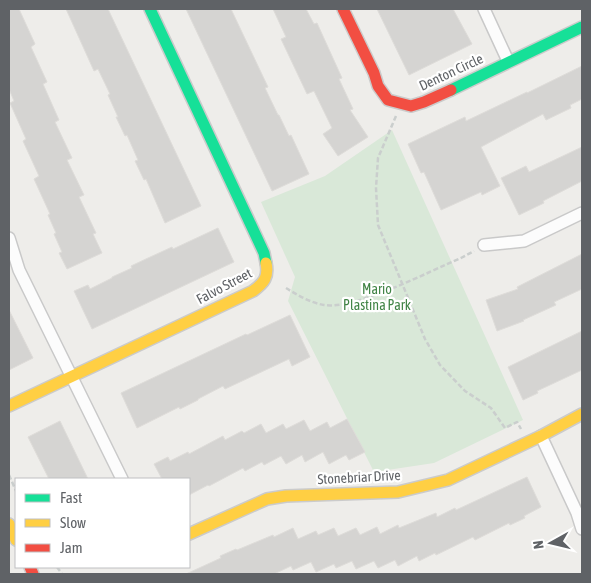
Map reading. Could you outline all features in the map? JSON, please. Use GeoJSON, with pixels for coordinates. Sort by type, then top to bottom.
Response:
{"type":"FeatureCollection","features":[{"type":"Feature","properties":{"kind":"street","name":"Falvo Street"},"geometry":{"type":"LineString","coordinates":[[9,406],[253,291],[263,284],[268,272],[264,253],[150,9]]}},
{"type":"Feature","properties":{"kind":"street"},"geometry":{"type":"LineString","coordinates":[[343,9],[374,73],[378,86],[388,100],[401,103]]}},
{"type":"Feature","properties":{"kind":"street"},"geometry":{"type":"LineString","coordinates":[[484,9],[508,61]]}},
{"type":"Feature","properties":{"kind":"street","name":"Denton Circle"},"geometry":{"type":"LineString","coordinates":[[401,103],[411,106],[424,102],[582,27]]}},
{"type":"Feature","properties":{"kind":"street"},"geometry":{"type":"LineString","coordinates":[[484,245],[524,241],[582,213]]}},
{"type":"Feature","properties":{"kind":"street"},"geometry":{"type":"LineString","coordinates":[[9,238],[19,270],[122,478]]}},
{"type":"Feature","properties":{"kind":"street","name":"Stonebriar Drive"},"geometry":{"type":"LineString","coordinates":[[190,534],[268,498],[398,492],[448,480],[527,443],[582,414]]}},
{"type":"Feature","properties":{"kind":"street"},"geometry":{"type":"LineString","coordinates":[[541,436],[577,513],[582,529]]}},
{"type":"Feature","properties":{"kind":"street"},"geometry":{"type":"LineString","coordinates":[[9,524],[15,538]]}},
{"type":"Feature","properties":{"kind":"path"},"geometry":{"type":"LineString","coordinates":[[401,103],[378,158],[376,188],[378,225],[425,339],[440,365],[465,391],[491,408],[505,428],[517,422],[527,443]]}},
{"type":"Feature","properties":{"kind":"path"},"geometry":{"type":"LineString","coordinates":[[286,288],[299,296],[324,305],[352,303],[460,258],[484,245]]}},
{"type":"Feature","properties":{"kind":"path"},"geometry":{"type":"LineString","coordinates":[[9,475],[15,489]]}},
{"type":"Feature","properties":{"kind":"green space","name":"Mario Plastina Park"},"geometry":{"type":"Polygon","coordinates":[[[392,130],[523,420],[434,463],[374,472],[288,301],[295,277],[261,202],[325,176],[392,130]]]}},
{"type":"Feature","properties":{"kind":"building"},"geometry":{"type":"Polygon","coordinates":[[[9,9],[19,9],[35,44],[31,47],[47,82],[43,84],[59,120],[55,122],[72,158],[67,160],[84,195],[79,197],[96,233],[93,234],[102,253],[67,269],[59,253],[62,252],[48,215],[50,214],[34,179],[39,176],[23,141],[26,139],[10,103],[14,101],[9,89],[9,9]]]}},
{"type":"Feature","properties":{"kind":"building"},"geometry":{"type":"Polygon","coordinates":[[[66,9],[108,9],[201,206],[165,223],[146,179],[144,180],[135,161],[138,160],[127,135],[125,136],[116,117],[118,117],[108,95],[110,94],[98,69],[94,71],[66,9]]]}},
{"type":"Feature","properties":{"kind":"building"},"geometry":{"type":"Polygon","coordinates":[[[186,9],[231,9],[268,87],[265,88],[289,136],[291,135],[309,174],[272,191],[186,9]]]}},
{"type":"Feature","properties":{"kind":"building"},"geometry":{"type":"Polygon","coordinates":[[[273,9],[306,9],[314,24],[317,23],[342,78],[339,79],[353,109],[350,110],[368,137],[338,156],[323,134],[332,128],[314,91],[307,94],[281,39],[286,37],[273,9]]]}},
{"type":"Feature","properties":{"kind":"building"},"geometry":{"type":"Polygon","coordinates":[[[377,9],[453,9],[472,44],[409,75],[377,9]]]}},
{"type":"Feature","properties":{"kind":"building"},"geometry":{"type":"Polygon","coordinates":[[[582,66],[582,99],[570,105],[571,108],[546,120],[543,114],[481,147],[500,186],[482,195],[481,192],[441,210],[424,172],[421,173],[408,144],[465,117],[466,121],[582,66]]]}},
{"type":"Feature","properties":{"kind":"building"},"geometry":{"type":"Polygon","coordinates":[[[582,147],[582,181],[519,215],[501,178],[526,166],[529,172],[582,147]]]}},
{"type":"Feature","properties":{"kind":"building"},"geometry":{"type":"Polygon","coordinates":[[[218,228],[234,262],[92,329],[74,291],[88,285],[90,289],[132,268],[131,266],[218,228]]]}},
{"type":"Feature","properties":{"kind":"building"},"geometry":{"type":"Polygon","coordinates":[[[582,254],[582,289],[554,302],[556,305],[524,321],[497,331],[486,300],[518,289],[517,287],[582,254]]]}},
{"type":"Feature","properties":{"kind":"building"},"geometry":{"type":"Polygon","coordinates":[[[9,310],[33,358],[9,370],[9,310]]]}},
{"type":"Feature","properties":{"kind":"building"},"geometry":{"type":"Polygon","coordinates":[[[290,315],[310,357],[292,366],[289,359],[225,389],[223,386],[180,409],[179,407],[137,428],[121,393],[290,315]]]}},
{"type":"Feature","properties":{"kind":"building"},"geometry":{"type":"Polygon","coordinates":[[[582,331],[582,370],[537,391],[538,393],[523,400],[508,367],[582,331]]]}},
{"type":"Feature","properties":{"kind":"building"},"geometry":{"type":"Polygon","coordinates":[[[347,419],[365,452],[349,460],[346,455],[329,464],[323,452],[305,462],[302,455],[286,464],[281,456],[264,465],[262,462],[245,471],[243,468],[190,494],[190,478],[161,478],[154,464],[168,457],[170,461],[188,452],[189,454],[223,436],[225,440],[261,424],[266,433],[283,424],[286,429],[304,420],[310,431],[327,422],[330,428],[347,419]]]}},
{"type":"Feature","properties":{"kind":"building"},"geometry":{"type":"Polygon","coordinates":[[[60,421],[88,478],[48,478],[28,437],[60,421]]]}},
{"type":"Feature","properties":{"kind":"building"},"geometry":{"type":"Polygon","coordinates":[[[527,477],[541,507],[510,525],[509,523],[475,540],[473,537],[419,561],[417,556],[398,566],[395,560],[378,568],[374,561],[356,569],[352,561],[336,568],[334,564],[316,572],[311,562],[293,570],[291,566],[274,574],[186,574],[236,549],[273,535],[274,537],[293,528],[298,539],[316,531],[318,535],[334,528],[338,536],[356,528],[360,535],[377,527],[380,534],[398,525],[399,528],[436,513],[437,517],[455,508],[456,510],[527,477]]]}},
{"type":"Feature","properties":{"kind":"traffic: fast"},"geometry":{"type":"LineString","coordinates":[[150,9],[264,253],[266,263]]}},
{"type":"Feature","properties":{"kind":"traffic: fast"},"geometry":{"type":"LineString","coordinates":[[451,90],[582,27]]}},
{"type":"Feature","properties":{"kind":"traffic: slow"},"geometry":{"type":"LineString","coordinates":[[9,406],[253,291],[265,279],[267,272],[266,263]]}},
{"type":"Feature","properties":{"kind":"traffic: slow"},"geometry":{"type":"LineString","coordinates":[[190,534],[267,499],[286,496],[398,492],[448,480],[541,436],[582,414]]}},
{"type":"Feature","properties":{"kind":"traffic: slow"},"geometry":{"type":"LineString","coordinates":[[9,524],[15,538]]}},
{"type":"Feature","properties":{"kind":"traffic: jam"},"geometry":{"type":"LineString","coordinates":[[343,9],[374,73],[378,86],[388,100],[411,106],[451,90]]}},
{"type":"Feature","properties":{"kind":"traffic: jam"},"geometry":{"type":"LineString","coordinates":[[30,568],[33,574]]}}]}
